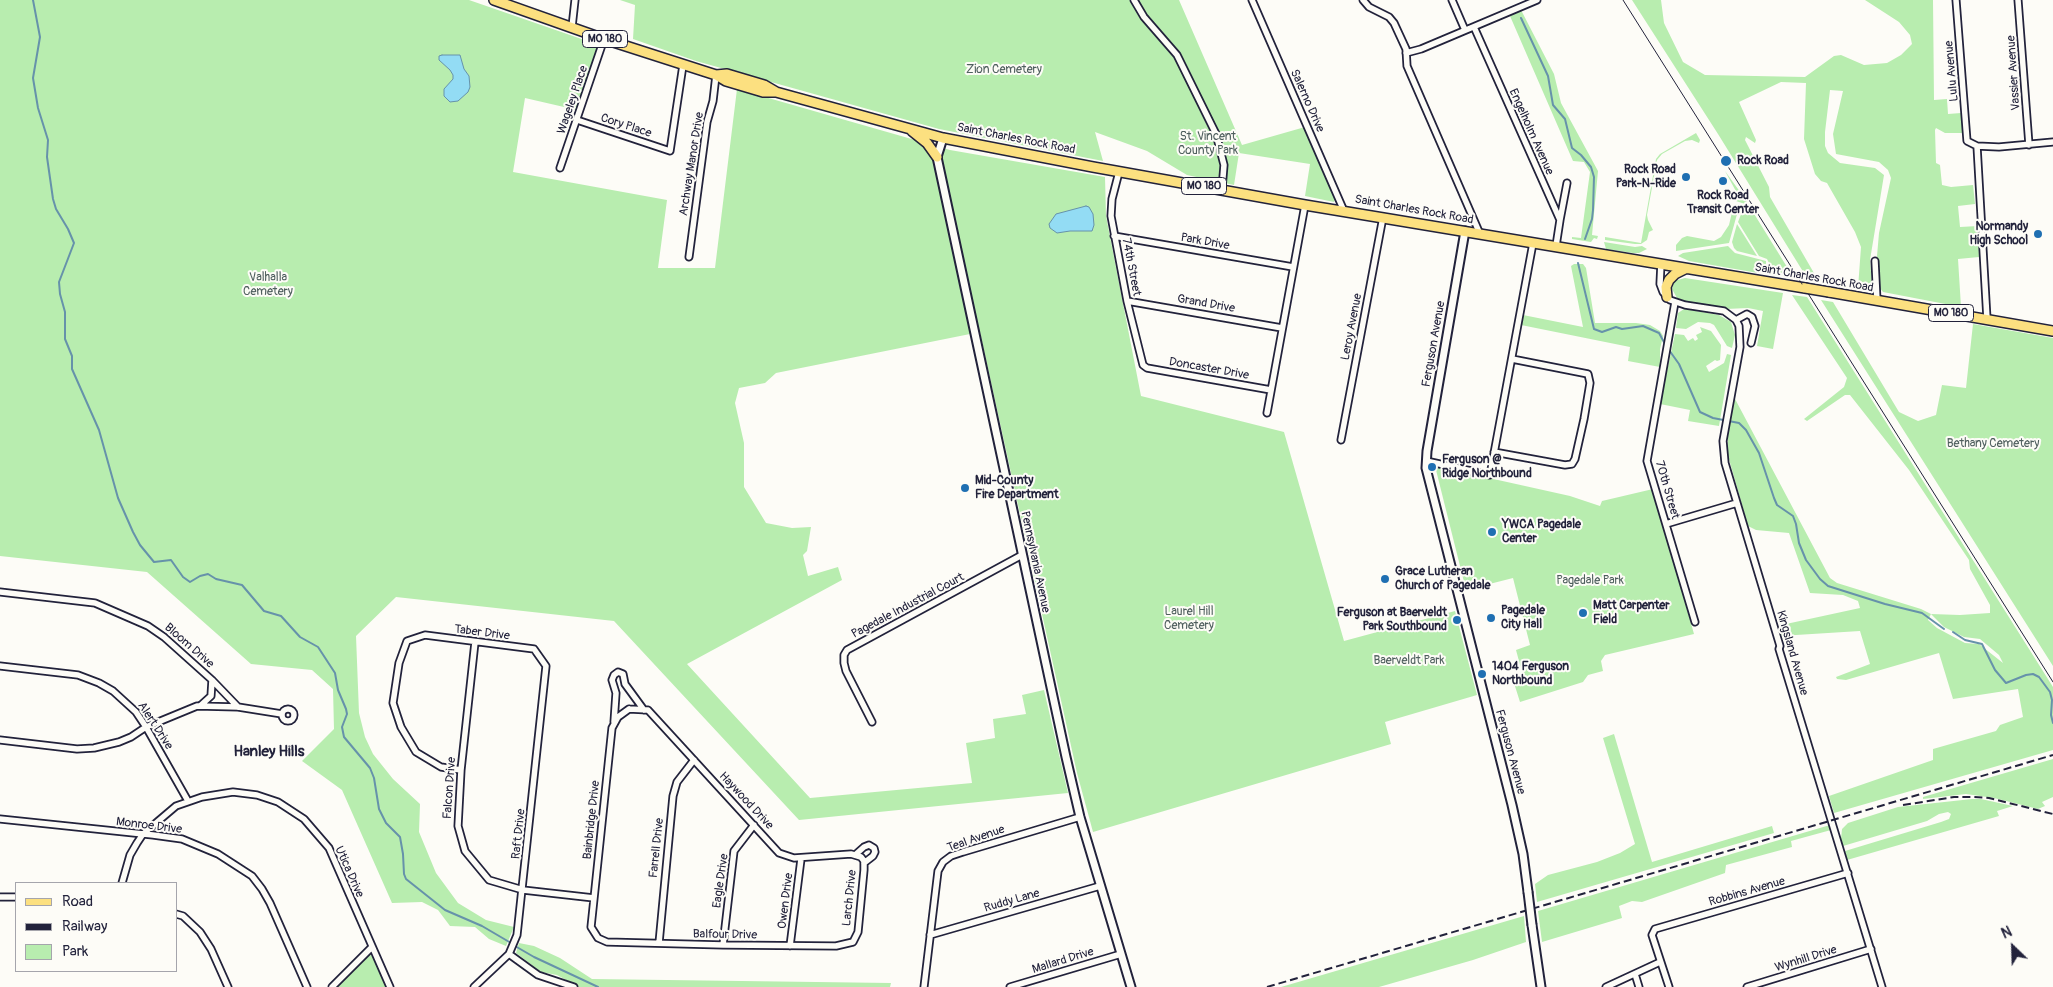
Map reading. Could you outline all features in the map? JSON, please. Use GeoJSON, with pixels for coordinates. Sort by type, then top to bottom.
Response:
{"type":"FeatureCollection","features":[{"type":"Feature","properties":{"kind":"main road","name":"Saint Charles Rock Road"},"geometry":{"type":"LineString","coordinates":[[500,1],[604,39],[716,75],[727,74],[764,85],[776,92],[943,138],[1305,205],[1661,263],[1685,269],[2053,331]]}},
{"type":"Feature","properties":{"kind":"main road"},"geometry":{"type":"LineString","coordinates":[[908,128],[927,143],[937,157]]}},
{"type":"Feature","properties":{"kind":"main road"},"geometry":{"type":"LineString","coordinates":[[1671,300],[1666,287],[1669,280],[1675,274],[1685,269]]}},
{"type":"Feature","properties":{"kind":"street"},"geometry":{"type":"LineString","coordinates":[[572,27],[575,0]]}},
{"type":"Feature","properties":{"kind":"street"},"geometry":{"type":"LineString","coordinates":[[1134,0],[1144,17],[1177,55],[1216,134],[1224,165],[1222,189]]}},
{"type":"Feature","properties":{"kind":"street","name":"Salerno Drive"},"geometry":{"type":"LineString","coordinates":[[1252,0],[1344,211]]}},
{"type":"Feature","properties":{"kind":"street"},"geometry":{"type":"LineString","coordinates":[[1363,0],[1369,7],[1386,14],[1391,19],[1406,53],[1407,66],[1480,234]]}},
{"type":"Feature","properties":{"kind":"street"},"geometry":{"type":"LineString","coordinates":[[1452,0],[1465,30]]}},
{"type":"Feature","properties":{"kind":"street"},"geometry":{"type":"LineString","coordinates":[[1406,53],[1421,49],[1537,0]]}},
{"type":"Feature","properties":{"kind":"street","name":"Lulu Avenue"},"geometry":{"type":"LineString","coordinates":[[1956,0],[1967,141],[1977,146]]}},
{"type":"Feature","properties":{"kind":"street","name":"Vassier Avenue"},"geometry":{"type":"LineString","coordinates":[[2018,0],[2029,145]]}},
{"type":"Feature","properties":{"kind":"street","name":"Engelholm Avenue"},"geometry":{"type":"LineString","coordinates":[[1474,27],[1560,220]]}},
{"type":"Feature","properties":{"kind":"street","name":"Wageley Place"},"geometry":{"type":"LineString","coordinates":[[560,168],[604,39]]}},
{"type":"Feature","properties":{"kind":"street","name":"Cory Place"},"geometry":{"type":"LineString","coordinates":[[576,120],[670,151],[682,64]]}},
{"type":"Feature","properties":{"kind":"street","name":"Archway Manor Drive"},"geometry":{"type":"LineString","coordinates":[[689,257],[707,122],[713,101],[716,75]]}},
{"type":"Feature","properties":{"kind":"street","name":"Pennsylvania Avenue"},"geometry":{"type":"LineString","coordinates":[[943,138],[937,157],[1080,817],[1131,987]]}},
{"type":"Feature","properties":{"kind":"street"},"geometry":{"type":"LineString","coordinates":[[1987,320],[1977,146],[2000,148],[2053,142]]}},
{"type":"Feature","properties":{"kind":"street","name":"74th Street"},"geometry":{"type":"LineString","coordinates":[[1119,172],[1112,199],[1111,216],[1127,301],[1143,365]]}},
{"type":"Feature","properties":{"kind":"street"},"geometry":{"type":"LineString","coordinates":[[1556,246],[1567,182]]}},
{"type":"Feature","properties":{"kind":"street"},"geometry":{"type":"LineString","coordinates":[[1267,413],[1305,205]]}},
{"type":"Feature","properties":{"kind":"street","name":"Leroy Avenue"},"geometry":{"type":"LineString","coordinates":[[1341,440],[1383,217]]}},
{"type":"Feature","properties":{"kind":"street","name":"Ferguson Avenue"},"geometry":{"type":"LineString","coordinates":[[1465,231],[1426,461],[1427,478],[1523,854],[1540,987]]}},
{"type":"Feature","properties":{"kind":"street","name":"Park Drive"},"geometry":{"type":"LineString","coordinates":[[1114,236],[1293,267]]}},
{"type":"Feature","properties":{"kind":"street"},"geometry":{"type":"LineString","coordinates":[[1426,461],[1490,475],[1533,242]]}},
{"type":"Feature","properties":{"kind":"street"},"geometry":{"type":"LineString","coordinates":[[1875,261],[1877,301]]}},
{"type":"Feature","properties":{"kind":"street"},"geometry":{"type":"LineString","coordinates":[[1661,263],[1660,284],[1671,300],[1724,311],[1736,320],[1747,314],[1752,317],[1754,326],[1751,343]]}},
{"type":"Feature","properties":{"kind":"street","name":"70th Street"},"geometry":{"type":"LineString","coordinates":[[1671,300],[1667,344],[1647,461],[1695,622]]}},
{"type":"Feature","properties":{"kind":"street","name":"Grand Drive"},"geometry":{"type":"LineString","coordinates":[[1127,301],[1282,328]]}},
{"type":"Feature","properties":{"kind":"street","name":"Kingsland Avenue"},"geometry":{"type":"LineString","coordinates":[[1736,320],[1741,338],[1727,413],[1723,451],[1736,503],[1882,987]]}},
{"type":"Feature","properties":{"kind":"street"},"geometry":{"type":"LineString","coordinates":[[1494,452],[1565,465],[1572,464],[1575,459],[1584,419],[1590,383],[1588,374],[1512,359]]}},
{"type":"Feature","properties":{"kind":"street","name":"Doncaster Drive"},"geometry":{"type":"LineString","coordinates":[[1143,365],[1147,368],[1271,390]]}},
{"type":"Feature","properties":{"kind":"street"},"geometry":{"type":"LineString","coordinates":[[1666,524],[1736,503]]}},
{"type":"Feature","properties":{"kind":"street","name":"Pagedale Industrial Court"},"geometry":{"type":"LineString","coordinates":[[872,722],[846,671],[844,655],[847,650],[1022,555]]}},
{"type":"Feature","properties":{"kind":"street","name":"Bloom Drive"},"geometry":{"type":"LineString","coordinates":[[0,592],[95,603],[148,626],[164,636],[212,680],[238,708]]}},
{"type":"Feature","properties":{"kind":"street","name":"Taber Drive"},"geometry":{"type":"LineString","coordinates":[[461,770],[441,767],[416,752],[402,728],[393,703],[399,663],[407,641],[425,635],[534,649],[546,666]]}},
{"type":"Feature","properties":{"kind":"street","name":"Falcon Drive"},"geometry":{"type":"LineString","coordinates":[[475,642],[461,770],[458,826],[465,851],[489,880],[523,890],[594,898]]}},
{"type":"Feature","properties":{"kind":"street","name":"Alert Drive"},"geometry":{"type":"LineString","coordinates":[[0,666],[62,673],[89,679],[113,691],[124,700],[146,726],[188,801]]}},
{"type":"Feature","properties":{"kind":"street","name":"Raft Drive"},"geometry":{"type":"LineString","coordinates":[[474,987],[510,951],[516,940],[523,890],[546,666]]}},
{"type":"Feature","properties":{"kind":"street","name":"Haywood Drive"},"geometry":{"type":"LineString","coordinates":[[614,724],[616,693],[612,680],[618,672],[623,674],[625,684],[644,710],[648,710],[780,853],[801,858],[858,856],[864,847],[869,845],[874,848],[874,856],[864,863]]}},
{"type":"Feature","properties":{"kind":"street"},"geometry":{"type":"LineString","coordinates":[[200,706],[211,696],[212,680]]}},
{"type":"Feature","properties":{"kind":"street"},"geometry":{"type":"LineString","coordinates":[[0,740],[77,749],[94,748],[119,742],[131,737],[146,726],[200,706],[238,708],[282,714]]}},
{"type":"Feature","properties":{"kind":"street"},"geometry":{"type":"LineString","coordinates":[[614,724],[618,717],[629,709],[644,710]]}},
{"type":"Feature","properties":{"kind":"street","name":"Bainbridge Drive"},"geometry":{"type":"LineString","coordinates":[[598,938],[591,927],[612,728],[614,724]]}},
{"type":"Feature","properties":{"kind":"street","name":"Farrell Drive"},"geometry":{"type":"LineString","coordinates":[[659,943],[673,796],[677,782],[694,760]]}},
{"type":"Feature","properties":{"kind":"street","name":"Utica Drive"},"geometry":{"type":"LineString","coordinates":[[122,882],[130,855],[144,834],[176,806],[213,794],[233,792],[257,795],[278,802],[304,820],[329,848],[390,987]]}},
{"type":"Feature","properties":{"kind":"street","name":"Teal Avenue"},"geometry":{"type":"LineString","coordinates":[[924,987],[938,871],[943,862],[957,854],[1080,817]]}},
{"type":"Feature","properties":{"kind":"street","name":"Monroe Drive"},"geometry":{"type":"LineString","coordinates":[[0,819],[144,834],[182,840],[218,854],[252,876],[270,903],[307,987]]}},
{"type":"Feature","properties":{"kind":"street","name":"Eagle Drive"},"geometry":{"type":"LineString","coordinates":[[723,945],[734,851],[754,825]]}},
{"type":"Feature","properties":{"kind":"street","name":"Larch Drive"},"geometry":{"type":"LineString","coordinates":[[852,942],[858,932],[864,863],[858,856]]}},
{"type":"Feature","properties":{"kind":"street","name":"Owen Drive"},"geometry":{"type":"LineString","coordinates":[[790,946],[801,858]]}},
{"type":"Feature","properties":{"kind":"street","name":"Robbins Avenue"},"geometry":{"type":"LineString","coordinates":[[1660,962],[1653,931],[1848,873]]}},
{"type":"Feature","properties":{"kind":"street","name":"Ruddy Lane"},"geometry":{"type":"LineString","coordinates":[[930,935],[1100,886]]}},
{"type":"Feature","properties":{"kind":"street"},"geometry":{"type":"LineString","coordinates":[[0,897],[15,897]]}},
{"type":"Feature","properties":{"kind":"street"},"geometry":{"type":"LineString","coordinates":[[178,915],[187,919],[200,932],[211,949],[228,987]]}},
{"type":"Feature","properties":{"kind":"street","name":"Balfour Drive"},"geometry":{"type":"LineString","coordinates":[[598,938],[607,942],[723,945],[836,946],[852,942]]}},
{"type":"Feature","properties":{"kind":"street"},"geometry":{"type":"LineString","coordinates":[[332,987],[372,947]]}},
{"type":"Feature","properties":{"kind":"street","name":"Wynhill Drive"},"geometry":{"type":"LineString","coordinates":[[1747,987],[1871,949]]}},
{"type":"Feature","properties":{"kind":"street"},"geometry":{"type":"LineString","coordinates":[[510,951],[538,975],[574,987]]}},
{"type":"Feature","properties":{"kind":"street","name":"Mallard Drive"},"geometry":{"type":"LineString","coordinates":[[1010,987],[1121,954]]}},
{"type":"Feature","properties":{"kind":"street"},"geometry":{"type":"LineString","coordinates":[[1606,987],[1660,962],[1669,987]]}},
{"type":"Feature","properties":{"kind":"street"},"geometry":{"type":"LineString","coordinates":[[1635,974],[1639,987]]}},
{"type":"Feature","properties":{"kind":"green space"},"geometry":{"type":"Polygon","coordinates":[[[0,0],[469,0],[596,44],[599,48],[577,110],[525,98],[513,172],[667,200],[658,268],[715,268],[737,89],[950,150],[1105,177],[1106,216],[1141,396],[1284,432],[1344,641],[1455,611],[1477,695],[1385,722],[1391,744],[1093,832],[1077,773],[980,332],[776,373],[765,383],[739,388],[735,403],[744,443],[744,487],[766,523],[792,528],[811,527],[807,551],[803,555],[808,576],[838,567],[842,580],[687,664],[810,798],[972,783],[966,743],[995,738],[993,719],[1026,714],[1022,695],[1044,690],[1068,793],[799,820],[614,621],[396,597],[356,636],[359,713],[365,737],[373,754],[393,779],[420,804],[419,832],[436,873],[458,903],[486,920],[514,927],[506,946],[489,939],[475,927],[450,926],[438,910],[422,902],[392,903],[342,790],[302,761],[334,729],[333,689],[312,670],[251,664],[147,572],[0,556],[0,0]]]}},
{"type":"Feature","properties":{"kind":"green space","name":"Zion Cemetery"},"geometry":{"type":"Polygon","coordinates":[[[620,0],[1179,0],[1242,145],[1305,127],[1336,197],[1334,202],[1305,196],[1310,164],[1239,153],[1234,185],[1187,175],[1147,151],[1095,132],[1103,161],[939,129],[696,61],[633,39],[635,5],[620,0]]]}},
{"type":"Feature","properties":{"kind":"green space"},"geometry":{"type":"Polygon","coordinates":[[[1632,0],[1661,0],[1664,23],[1683,62],[1705,75],[1805,77],[1834,56],[1841,55],[1864,65],[1887,63],[1901,55],[1912,44],[1910,35],[1899,22],[1865,0],[1933,0],[1934,100],[1947,99],[1948,114],[1961,113],[1963,133],[1945,133],[1936,128],[1936,163],[1940,165],[1942,185],[1951,187],[1973,185],[1975,204],[1958,206],[1960,227],[1978,226],[1979,257],[1958,259],[1961,307],[1883,292],[1879,287],[1877,256],[1879,233],[1891,178],[1888,170],[1879,162],[1836,154],[1833,134],[1843,91],[1830,90],[1825,132],[1825,146],[1828,153],[1840,163],[1875,168],[1884,175],[1870,260],[1872,285],[1868,290],[1858,288],[1861,247],[1855,232],[1827,183],[1821,181],[1815,174],[1804,139],[1806,83],[1781,82],[1739,102],[1756,140],[1755,143],[1746,137],[1745,140],[1769,187],[1770,197],[1818,280],[1807,278],[1632,0]]]}},
{"type":"Feature","properties":{"kind":"green space"},"geometry":{"type":"Polygon","coordinates":[[[1521,10],[1554,74],[1561,103],[1598,171],[1592,235],[1598,236],[1597,239],[1594,238],[1591,242],[1572,239],[1572,237],[1581,238],[1590,172],[1584,162],[1573,161],[1510,16],[1521,10]]]}},
{"type":"Feature","properties":{"kind":"green space"},"geometry":{"type":"Polygon","coordinates":[[[1696,133],[1700,140],[1699,143],[1692,140],[1685,141],[1662,154],[1657,160],[1647,215],[1653,230],[1649,232],[1647,240],[1641,244],[1635,244],[1605,240],[1605,237],[1641,243],[1656,159],[1660,154],[1696,133]]]}},
{"type":"Feature","properties":{"kind":"green space"},"geometry":{"type":"Polygon","coordinates":[[[1725,171],[1743,196],[1792,275],[1778,273],[1772,269],[1767,259],[1759,256],[1738,222],[1745,204],[1733,200],[1738,195],[1725,171]]]}},
{"type":"Feature","properties":{"kind":"green space"},"geometry":{"type":"Polygon","coordinates":[[[1734,204],[1738,204],[1739,207],[1729,243],[1676,251],[1676,245],[1682,238],[1687,236],[1714,241],[1721,237],[1729,225],[1734,204]]]}},
{"type":"Feature","properties":{"kind":"green space"},"geometry":{"type":"Polygon","coordinates":[[[1737,224],[1757,256],[1737,251],[1734,248],[1732,242],[1737,224]]]}},
{"type":"Feature","properties":{"kind":"green space"},"geometry":{"type":"Polygon","coordinates":[[[1604,242],[1635,247],[1642,246],[1647,249],[1639,253],[1633,253],[1606,249],[1604,242]]]}},
{"type":"Feature","properties":{"kind":"green space"},"geometry":{"type":"Polygon","coordinates":[[[1728,246],[1735,253],[1766,261],[1766,269],[1758,273],[1689,261],[1678,256],[1683,253],[1728,246]]]}},
{"type":"Feature","properties":{"kind":"green space"},"geometry":{"type":"Polygon","coordinates":[[[1583,264],[1586,268],[1595,323],[1636,323],[1650,325],[1660,331],[1663,336],[1660,349],[1660,367],[1628,361],[1630,347],[1521,325],[1523,315],[1583,327],[1571,266],[1583,264]]]}},
{"type":"Feature","properties":{"kind":"green space"},"geometry":{"type":"Polygon","coordinates":[[[1685,278],[1783,293],[1773,349],[1757,346],[1763,311],[1748,308],[1726,309],[1684,301],[1677,298],[1672,289],[1674,281],[1685,278]]]}},
{"type":"Feature","properties":{"kind":"green space"},"geometry":{"type":"Polygon","coordinates":[[[1792,295],[1807,297],[2053,687],[2053,750],[1834,813],[1829,796],[1933,760],[1933,749],[1996,731],[2000,725],[2023,717],[2018,689],[1953,699],[1939,653],[1846,680],[1837,679],[1836,677],[1870,664],[1860,631],[1780,636],[1779,630],[1786,624],[1860,608],[1858,601],[1843,595],[1810,593],[1789,533],[1756,530],[1748,526],[1727,452],[1729,421],[1734,397],[1830,578],[1837,583],[1921,609],[1931,614],[1990,613],[1990,605],[1970,569],[1969,560],[1909,470],[1850,395],[1845,395],[1807,421],[1804,419],[1844,387],[1847,378],[1792,295]],[[1931,614],[1928,620],[1937,628],[1965,643],[1979,644],[2003,663],[1999,655],[1980,639],[1964,637],[1944,627],[1931,614]]]}},
{"type":"Feature","properties":{"kind":"green space","name":"Bethany Cemetery"},"geometry":{"type":"Polygon","coordinates":[[[1821,300],[1833,302],[1899,412],[1918,421],[1936,415],[1942,385],[1966,388],[1973,324],[2053,338],[2053,666],[1821,300]]]}},
{"type":"Feature","properties":{"kind":"green space"},"geometry":{"type":"Polygon","coordinates":[[[1684,309],[1719,315],[1731,322],[1735,335],[1732,348],[1727,346],[1714,325],[1710,323],[1698,322],[1686,329],[1676,328],[1678,313],[1684,309]]]}},
{"type":"Feature","properties":{"kind":"green space"},"geometry":{"type":"Polygon","coordinates":[[[1700,327],[1711,331],[1721,345],[1720,360],[1715,360],[1706,366],[1709,372],[1724,363],[1727,354],[1731,355],[1719,426],[1688,421],[1690,410],[1660,404],[1675,334],[1684,335],[1688,341],[1693,338],[1695,341],[1698,339],[1696,335],[1702,332],[1700,327]]]}},
{"type":"Feature","properties":{"kind":"green space","name":"Pagedale Park"},"geometry":{"type":"Polygon","coordinates":[[[1435,466],[1570,496],[1600,506],[1602,501],[1653,489],[1694,634],[1605,655],[1601,661],[1603,671],[1588,675],[1583,682],[1520,702],[1514,683],[1517,678],[1523,676],[1516,650],[1530,645],[1513,578],[1466,590],[1435,466]]]}},
{"type":"Feature","properties":{"kind":"green space"},"geometry":{"type":"Polygon","coordinates":[[[1614,734],[1652,862],[1772,826],[1774,833],[1537,902],[1535,884],[1548,875],[1597,862],[1620,853],[1635,844],[1603,738],[1614,734]]]}},
{"type":"Feature","properties":{"kind":"green space"},"geometry":{"type":"Polygon","coordinates":[[[2053,759],[2053,797],[2042,802],[2045,806],[2038,809],[1994,798],[1966,794],[1923,799],[1923,797],[2053,759]]]}},
{"type":"Feature","properties":{"kind":"green space"},"geometry":{"type":"Polygon","coordinates":[[[1981,799],[2013,806],[1997,811],[1999,816],[1847,860],[1845,851],[1941,822],[1949,819],[1951,814],[1948,812],[1939,814],[1927,821],[1843,846],[1841,839],[1842,829],[1848,823],[1898,807],[1981,799]]]}},
{"type":"Feature","properties":{"kind":"green space"},"geometry":{"type":"Polygon","coordinates":[[[1830,825],[1831,830],[1791,841],[1792,847],[1726,865],[1725,873],[1642,902],[1632,901],[1619,906],[1622,918],[1542,942],[1538,911],[1830,825]]]}},
{"type":"Feature","properties":{"kind":"green space"},"geometry":{"type":"Polygon","coordinates":[[[1524,916],[1526,942],[1473,960],[1379,987],[1281,987],[1524,916]]]}},
{"type":"Feature","properties":{"kind":"green space"},"geometry":{"type":"Polygon","coordinates":[[[519,943],[534,946],[560,958],[592,979],[891,983],[890,987],[579,987],[557,975],[541,972],[516,953],[519,943]]]}},
{"type":"Feature","properties":{"kind":"green space"},"geometry":{"type":"Polygon","coordinates":[[[369,954],[373,957],[386,987],[337,987],[369,954]]]}},
{"type":"Feature","properties":{"kind":"water"},"geometry":{"type":"Polygon","coordinates":[[[460,55],[464,69],[469,76],[470,87],[468,92],[458,101],[450,102],[444,96],[444,89],[453,79],[453,75],[439,60],[439,56],[460,55]]]}},
{"type":"Feature","properties":{"kind":"water"},"geometry":{"type":"Polygon","coordinates":[[[1086,206],[1089,207],[1093,214],[1094,225],[1092,231],[1057,233],[1050,228],[1049,224],[1056,214],[1086,206]]]}},
{"type":"Feature","properties":{"kind":"waterway"},"geometry":{"type":"LineString","coordinates":[[33,0],[40,37],[33,78],[38,108],[48,140],[47,157],[53,199],[56,209],[74,243],[59,282],[65,312],[65,339],[72,356],[72,369],[99,430],[118,498],[133,532],[140,545],[154,562],[171,560],[183,577],[190,582],[208,574],[216,579],[242,585],[264,611],[281,616],[300,637],[318,647],[335,673],[338,690],[346,709],[347,714],[342,727],[344,737],[370,768],[374,778],[379,809],[386,823],[400,837],[406,879],[445,910],[482,926],[511,943]]}},
{"type":"Feature","properties":{"kind":"waterway"},"geometry":{"type":"LineString","coordinates":[[1521,18],[1548,76],[1553,105],[1565,119],[1572,148],[1591,167],[1594,177],[1592,219],[1585,239]]}},
{"type":"Feature","properties":{"kind":"waterway"},"geometry":{"type":"LineString","coordinates":[[1578,263],[1594,329],[1602,332],[1616,327],[1622,329],[1643,326],[1659,333],[1665,344]]}},
{"type":"Feature","properties":{"kind":"waterway"},"geometry":{"type":"LineString","coordinates":[[1669,350],[1679,364],[1700,412],[1713,418],[1739,423],[1746,430],[1759,453],[1777,505],[1793,516],[1799,543],[1806,560],[1820,579],[1828,586],[1885,604],[1922,613],[1944,629]]}},
{"type":"Feature","properties":{"kind":"waterway"},"geometry":{"type":"LineString","coordinates":[[1953,632],[1965,640],[1982,644],[1995,670],[2006,683],[2026,675],[2033,674],[2039,677],[2050,692],[2053,723]]}},
{"type":"Feature","properties":{"kind":"waterway"},"geometry":{"type":"LineString","coordinates":[[515,946],[598,987]]}},
{"type":"Feature","properties":{"kind":"tram line"},"geometry":{"type":"LineString","coordinates":[[1623,0],[2053,682]]}},
{"type":"Feature","properties":{"kind":"railway"},"geometry":{"type":"LineString","coordinates":[[1267,987],[2053,755]]}},
{"type":"Feature","properties":{"kind":"railway"},"geometry":{"type":"LineString","coordinates":[[1903,805],[1954,797],[1973,797],[1989,798],[2053,814]]}},
{"type":"Feature","properties":{"kind":"place","name":"Rock Road"},"geometry":{"type":"Point","coordinates":[1726,161]}},
{"type":"Feature","properties":{"kind":"place","name":"Rock Road Park-N-Ride"},"geometry":{"type":"Point","coordinates":[1686,177]}},
{"type":"Feature","properties":{"kind":"place","name":"Rock Road Transit Center"},"geometry":{"type":"Point","coordinates":[1723,181]}},
{"type":"Feature","properties":{"kind":"place","name":"Normandy High School"},"geometry":{"type":"Point","coordinates":[2038,234]}},
{"type":"Feature","properties":{"kind":"place","name":"Ferguson @ Ridge Northbound"},"geometry":{"type":"Point","coordinates":[1432,467]}},
{"type":"Feature","properties":{"kind":"place","name":"Mid-County Fire Department"},"geometry":{"type":"Point","coordinates":[965,488]}},
{"type":"Feature","properties":{"kind":"place","name":"YWCA Pagedale Center"},"geometry":{"type":"Point","coordinates":[1492,532]}},
{"type":"Feature","properties":{"kind":"place","name":"Grace Lutheran Church of Pagedale"},"geometry":{"type":"Point","coordinates":[1385,579]}},
{"type":"Feature","properties":{"kind":"place","name":"Matt Carpenter Field"},"geometry":{"type":"Point","coordinates":[1583,613]}},
{"type":"Feature","properties":{"kind":"place","name":"Pagedale City Hall"},"geometry":{"type":"Point","coordinates":[1491,618]}},
{"type":"Feature","properties":{"kind":"place","name":"Ferguson at Baerveldt Park Southbound"},"geometry":{"type":"Point","coordinates":[1457,620]}},
{"type":"Feature","properties":{"kind":"place","name":"1404 Ferguson Northbound"},"geometry":{"type":"Point","coordinates":[1482,674]}},
{"type":"Feature","properties":{"kind":"district","name":"Hanley Hills"},"geometry":{"type":"Point","coordinates":[269,752]}},
{"type":"Feature","properties":{"kind":"park label","name":"St. Vincent County Park"},"geometry":{"type":"Point","coordinates":[1208,144]}},
{"type":"Feature","properties":{"kind":"park label","name":"Valhalla Cemetery"},"geometry":{"type":"Point","coordinates":[268,285]}},
{"type":"Feature","properties":{"kind":"park label","name":"Laurel Hill Cemetery"},"geometry":{"type":"Point","coordinates":[1189,619]}},
{"type":"Feature","properties":{"kind":"park label","name":"Baerveldt Park"},"geometry":{"type":"Point","coordinates":[1409,661]}}]}
